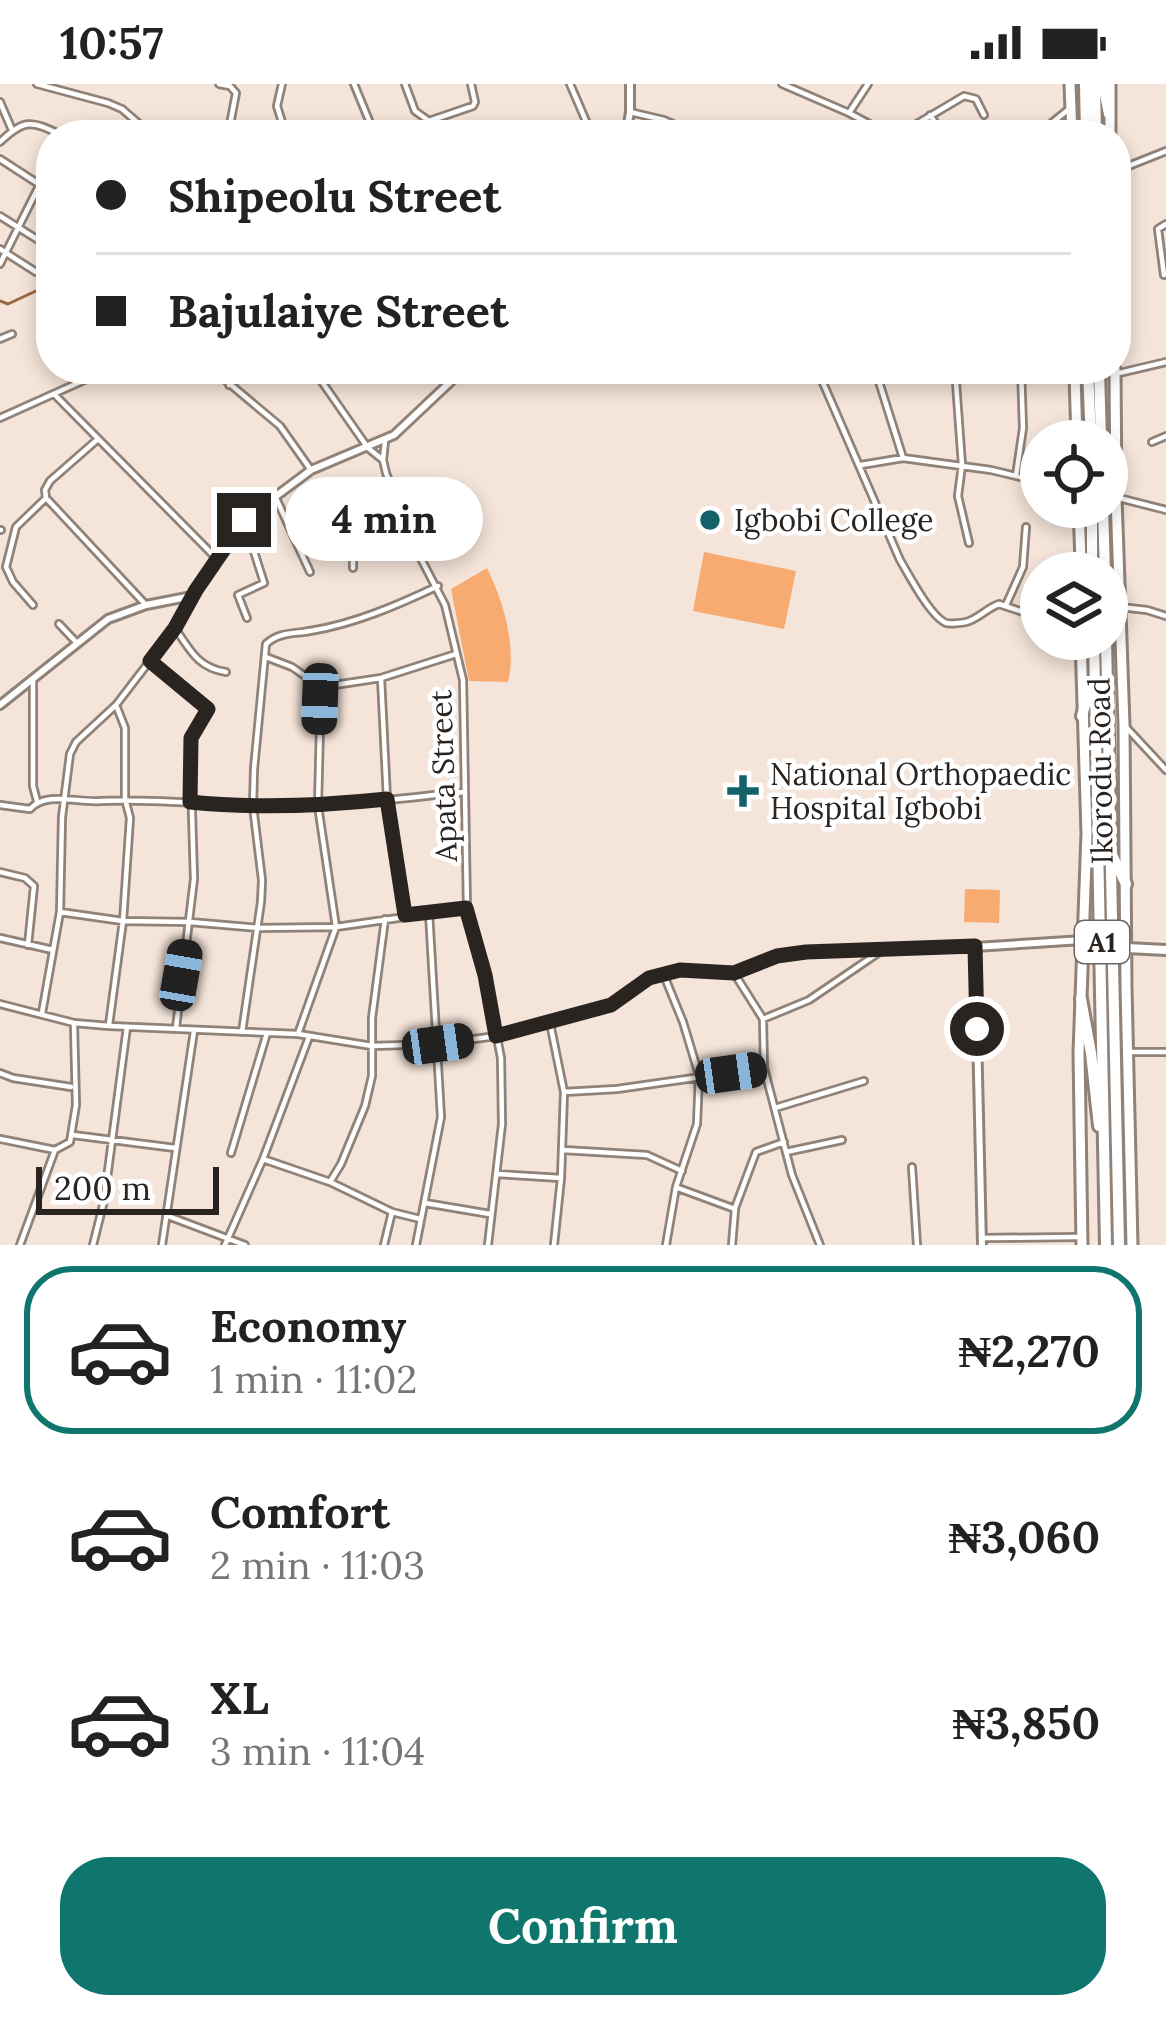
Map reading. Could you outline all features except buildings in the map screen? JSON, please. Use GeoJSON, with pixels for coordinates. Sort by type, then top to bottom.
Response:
{"type":"FeatureCollection","features":[{"type":"Feature","properties":{"kind":"highway"},"geometry":{"type":"LineString","coordinates":[[1084,84],[1085,120]]}},
{"type":"Feature","properties":{"kind":"highway"},"geometry":{"type":"LineString","coordinates":[[1105,85],[1109,114]]}},
{"type":"Feature","properties":{"kind":"highway"},"geometry":{"type":"LineString","coordinates":[[1099,120],[1105,85]]}},
{"type":"Feature","properties":{"kind":"highway"},"geometry":{"type":"LineString","coordinates":[[1089,384],[1090,420]]}},
{"type":"Feature","properties":{"kind":"highway"},"geometry":{"type":"LineString","coordinates":[[1099,384],[1100,420]]}},
{"type":"Feature","properties":{"kind":"highway"},"geometry":{"type":"LineString","coordinates":[[1082,716],[1096,660]]}},
{"type":"Feature","properties":{"kind":"highway","name":"Ikorodu Road"},"geometry":{"type":"LineString","coordinates":[[1096,660],[1106,1245]]}},
{"type":"Feature","properties":{"kind":"highway","name":"Ikorodu Road"},"geometry":{"type":"LineString","coordinates":[[1103,660],[1118,1245]]}},
{"type":"Feature","properties":{"kind":"highway"},"geometry":{"type":"LineString","coordinates":[[1110,851],[1126,884]]}},
{"type":"Feature","properties":{"kind":"highway"},"geometry":{"type":"LineString","coordinates":[[1081,999],[1098,1122],[1105,1141]]}},
{"type":"Feature","properties":{"kind":"main road"},"geometry":{"type":"LineString","coordinates":[[1070,84],[1071,120]]}},
{"type":"Feature","properties":{"kind":"main road"},"geometry":{"type":"LineString","coordinates":[[1109,114],[1109,120]]}},
{"type":"Feature","properties":{"kind":"main road"},"geometry":{"type":"LineString","coordinates":[[1076,384],[1077,420]]}},
{"type":"Feature","properties":{"kind":"main road","name":"Ikorodu Road"},"geometry":{"type":"LineString","coordinates":[[1115,384],[1115,420]]}},
{"type":"Feature","properties":{"kind":"main road","name":"Ikorodu Road"},"geometry":{"type":"LineString","coordinates":[[1081,660],[1087,833],[1078,1057],[1082,1241]]}},
{"type":"Feature","properties":{"kind":"main road","name":"Ikorodu Road"},"geometry":{"type":"LineString","coordinates":[[1122,660],[1132,1245]]}},
{"type":"Feature","properties":{"kind":"main road"},"geometry":{"type":"LineString","coordinates":[[1127,948],[1166,950]]}},
{"type":"Feature","properties":{"kind":"street"},"geometry":{"type":"LineString","coordinates":[[37,84],[108,103],[135,120]]}},
{"type":"Feature","properties":{"kind":"street"},"geometry":{"type":"LineString","coordinates":[[219,84],[236,93],[231,120]]}},
{"type":"Feature","properties":{"kind":"street"},"geometry":{"type":"LineString","coordinates":[[281,120],[277,106],[282,84]]}},
{"type":"Feature","properties":{"kind":"street"},"geometry":{"type":"LineString","coordinates":[[354,84],[369,120]]}},
{"type":"Feature","properties":{"kind":"street"},"geometry":{"type":"LineString","coordinates":[[405,84],[415,112],[428,120]]}},
{"type":"Feature","properties":{"kind":"street"},"geometry":{"type":"LineString","coordinates":[[433,120],[473,106],[470,84]]}},
{"type":"Feature","properties":{"kind":"street"},"geometry":{"type":"LineString","coordinates":[[570,84],[586,120]]}},
{"type":"Feature","properties":{"kind":"street"},"geometry":{"type":"LineString","coordinates":[[629,120],[630,84]]}},
{"type":"Feature","properties":{"kind":"street"},"geometry":{"type":"LineString","coordinates":[[782,84],[862,120]]}},
{"type":"Feature","properties":{"kind":"street"},"geometry":{"type":"LineString","coordinates":[[849,113],[868,84]]}},
{"type":"Feature","properties":{"kind":"street"},"geometry":{"type":"LineString","coordinates":[[1105,85],[1124,84]]}},
{"type":"Feature","properties":{"kind":"street"},"geometry":{"type":"LineString","coordinates":[[922,120],[967,95],[976,99],[984,115]]}},
{"type":"Feature","properties":{"kind":"street"},"geometry":{"type":"LineString","coordinates":[[0,102],[12,130]]}},
{"type":"Feature","properties":{"kind":"street"},"geometry":{"type":"LineString","coordinates":[[1054,120],[1071,108]]}},
{"type":"Feature","properties":{"kind":"street"},"geometry":{"type":"LineString","coordinates":[[630,112],[664,120]]}},
{"type":"Feature","properties":{"kind":"street"},"geometry":{"type":"LineString","coordinates":[[930,115],[934,120]]}},
{"type":"Feature","properties":{"kind":"street"},"geometry":{"type":"LineString","coordinates":[[0,142],[21,124],[36,126]]}},
{"type":"Feature","properties":{"kind":"street"},"geometry":{"type":"LineString","coordinates":[[1131,165],[1166,151]]}},
{"type":"Feature","properties":{"kind":"street"},"geometry":{"type":"LineString","coordinates":[[0,159],[36,183]]}},
{"type":"Feature","properties":{"kind":"street"},"geometry":{"type":"LineString","coordinates":[[0,264],[36,194]]}},
{"type":"Feature","properties":{"kind":"street"},"geometry":{"type":"LineString","coordinates":[[0,216],[36,238]]}},
{"type":"Feature","properties":{"kind":"street"},"geometry":{"type":"LineString","coordinates":[[1164,275],[1158,229],[1166,224]]}},
{"type":"Feature","properties":{"kind":"street"},"geometry":{"type":"LineString","coordinates":[[3,251],[36,272]]}},
{"type":"Feature","properties":{"kind":"street"},"geometry":{"type":"LineString","coordinates":[[0,339],[12,334]]}},
{"type":"Feature","properties":{"kind":"street"},"geometry":{"type":"LineString","coordinates":[[1131,369],[1166,362]]}},
{"type":"Feature","properties":{"kind":"street"},"geometry":{"type":"LineString","coordinates":[[0,418],[76,384]]}},
{"type":"Feature","properties":{"kind":"street"},"geometry":{"type":"LineString","coordinates":[[323,384],[368,448],[383,460]]}},
{"type":"Feature","properties":{"kind":"street"},"geometry":{"type":"LineString","coordinates":[[41,1016],[60,912],[62,817],[73,746],[116,705],[175,628],[244,520],[311,470],[385,441],[448,384]]}},
{"type":"Feature","properties":{"kind":"street"},"geometry":{"type":"LineString","coordinates":[[825,384],[900,560],[945,623],[973,620],[994,604],[1020,610]]}},
{"type":"Feature","properties":{"kind":"street"},"geometry":{"type":"LineString","coordinates":[[880,384],[903,458]]}},
{"type":"Feature","properties":{"kind":"street"},"geometry":{"type":"LineString","coordinates":[[956,384],[962,465],[958,496],[969,543]]}},
{"type":"Feature","properties":{"kind":"street"},"geometry":{"type":"LineString","coordinates":[[1016,476],[1023,428],[1022,384]]}},
{"type":"Feature","properties":{"kind":"street"},"geometry":{"type":"LineString","coordinates":[[229,385],[280,427],[311,470]]}},
{"type":"Feature","properties":{"kind":"street"},"geometry":{"type":"LineString","coordinates":[[54,394],[217,559]]}},
{"type":"Feature","properties":{"kind":"street"},"geometry":{"type":"LineString","coordinates":[[1152,442],[1166,436]]}},
{"type":"Feature","properties":{"kind":"street"},"geometry":{"type":"LineString","coordinates":[[98,439],[50,481],[44,490],[46,498],[146,605]]}},
{"type":"Feature","properties":{"kind":"street"},"geometry":{"type":"LineString","coordinates":[[383,460],[385,441]]}},
{"type":"Feature","properties":{"kind":"street"},"geometry":{"type":"LineString","coordinates":[[861,465],[903,458],[1020,477]]}},
{"type":"Feature","properties":{"kind":"street","name":"Apata Street"},"geometry":{"type":"LineString","coordinates":[[383,460],[417,551],[439,589],[465,707],[466,908],[485,975],[502,1086],[488,1245]]}},
{"type":"Feature","properties":{"kind":"street"},"geometry":{"type":"LineString","coordinates":[[275,496],[310,572]]}},
{"type":"Feature","properties":{"kind":"street"},"geometry":{"type":"LineString","coordinates":[[33,604],[13,583],[6,567],[16,526],[46,498]]}},
{"type":"Feature","properties":{"kind":"street"},"geometry":{"type":"LineString","coordinates":[[1128,500],[1166,510]]}},
{"type":"Feature","properties":{"kind":"street"},"geometry":{"type":"LineString","coordinates":[[244,520],[264,583],[238,595],[247,618]]}},
{"type":"Feature","properties":{"kind":"street"},"geometry":{"type":"LineString","coordinates":[[353,568],[352,557],[391,535],[405,521]]}},
{"type":"Feature","properties":{"kind":"street"},"geometry":{"type":"LineString","coordinates":[[1006,605],[1023,567],[1026,528]]}},
{"type":"Feature","properties":{"kind":"street"},"geometry":{"type":"LineString","coordinates":[[242,1032],[262,880],[254,806],[256,730],[266,644],[276,635],[354,620],[439,589]]}},
{"type":"Feature","properties":{"kind":"street"},"geometry":{"type":"LineString","coordinates":[[0,705],[108,619],[192,596]]}},
{"type":"Feature","properties":{"kind":"street"},"geometry":{"type":"LineString","coordinates":[[1128,611],[1166,616]]}},
{"type":"Feature","properties":{"kind":"street"},"geometry":{"type":"LineString","coordinates":[[59,624],[77,643]]}},
{"type":"Feature","properties":{"kind":"street"},"geometry":{"type":"LineString","coordinates":[[175,628],[204,666],[226,671]]}},
{"type":"Feature","properties":{"kind":"street"},"geometry":{"type":"LineString","coordinates":[[266,657],[292,667],[321,687],[381,678],[456,654]]}},
{"type":"Feature","properties":{"kind":"street"},"geometry":{"type":"LineString","coordinates":[[150,661],[208,709],[191,738],[195,855],[176,1028]]}},
{"type":"Feature","properties":{"kind":"street"},"geometry":{"type":"LineString","coordinates":[[33,678],[32,786],[37,801]]}},
{"type":"Feature","properties":{"kind":"street"},"geometry":{"type":"LineString","coordinates":[[381,678],[387,799],[405,915]]}},
{"type":"Feature","properties":{"kind":"street"},"geometry":{"type":"LineString","coordinates":[[298,1034],[336,927],[318,806],[321,687]]}},
{"type":"Feature","properties":{"kind":"street"},"geometry":{"type":"LineString","coordinates":[[109,1026],[130,818],[125,799],[126,738],[116,705]]}},
{"type":"Feature","properties":{"kind":"street"},"geometry":{"type":"LineString","coordinates":[[1124,725],[1166,770]]}},
{"type":"Feature","properties":{"kind":"street"},"geometry":{"type":"LineString","coordinates":[[0,805],[30,809],[47,799],[125,799],[318,806],[463,792]]}},
{"type":"Feature","properties":{"kind":"street"},"geometry":{"type":"LineString","coordinates":[[0,872],[25,878],[34,886],[28,945]]}},
{"type":"Feature","properties":{"kind":"street"},"geometry":{"type":"LineString","coordinates":[[60,912],[122,921],[258,928],[336,927],[466,908]]}},
{"type":"Feature","properties":{"kind":"street"},"geometry":{"type":"LineString","coordinates":[[416,1245],[441,1118],[429,913]]}},
{"type":"Feature","properties":{"kind":"street"},"geometry":{"type":"LineString","coordinates":[[330,1182],[364,1106],[372,1076],[371,1018],[385,920]]}},
{"type":"Feature","properties":{"kind":"street"},"geometry":{"type":"LineString","coordinates":[[0,938],[53,950]]}},
{"type":"Feature","properties":{"kind":"street"},"geometry":{"type":"LineString","coordinates":[[0,1004],[74,1023],[127,1028],[298,1034],[372,1046],[438,1044],[496,1036],[611,1005],[649,978],[680,970],[734,973],[777,956],[822,952],[1083,940]]}},
{"type":"Feature","properties":{"kind":"street"},"geometry":{"type":"LineString","coordinates":[[975,946],[982,1241],[1082,1241]]}},
{"type":"Feature","properties":{"kind":"street"},"geometry":{"type":"LineString","coordinates":[[763,1019],[809,1000],[881,951]]}},
{"type":"Feature","properties":{"kind":"street"},"geometry":{"type":"LineString","coordinates":[[734,973],[763,1019],[764,1068],[792,1175],[820,1245]]}},
{"type":"Feature","properties":{"kind":"street"},"geometry":{"type":"LineString","coordinates":[[664,974],[698,1078],[697,1124],[676,1187],[666,1245]]}},
{"type":"Feature","properties":{"kind":"street"},"geometry":{"type":"LineString","coordinates":[[0,1139],[56,1150],[68,1145],[76,1105],[74,1023]]}},
{"type":"Feature","properties":{"kind":"street"},"geometry":{"type":"LineString","coordinates":[[550,1023],[564,1092],[554,1245]]}},
{"type":"Feature","properties":{"kind":"street"},"geometry":{"type":"LineString","coordinates":[[93,1245],[104,1201],[127,1028]]}},
{"type":"Feature","properties":{"kind":"street"},"geometry":{"type":"LineString","coordinates":[[162,1245],[194,1030]]}},
{"type":"Feature","properties":{"kind":"street"},"geometry":{"type":"LineString","coordinates":[[231,1153],[267,1033]]}},
{"type":"Feature","properties":{"kind":"street"},"geometry":{"type":"LineString","coordinates":[[227,1241],[309,1036]]}},
{"type":"Feature","properties":{"kind":"street"},"geometry":{"type":"LineString","coordinates":[[1128,1052],[1166,1052]]}},
{"type":"Feature","properties":{"kind":"street"},"geometry":{"type":"LineString","coordinates":[[564,1092],[764,1068]]}},
{"type":"Feature","properties":{"kind":"street"},"geometry":{"type":"LineString","coordinates":[[0,1073],[74,1087]]}},
{"type":"Feature","properties":{"kind":"street"},"geometry":{"type":"LineString","coordinates":[[775,1108],[864,1081]]}},
{"type":"Feature","properties":{"kind":"street"},"geometry":{"type":"LineString","coordinates":[[73,1135],[175,1148]]}},
{"type":"Feature","properties":{"kind":"street"},"geometry":{"type":"LineString","coordinates":[[787,1152],[842,1140]]}},
{"type":"Feature","properties":{"kind":"street"},"geometry":{"type":"LineString","coordinates":[[732,1245],[734,1209],[756,1151],[784,1142]]}},
{"type":"Feature","properties":{"kind":"street"},"geometry":{"type":"LineString","coordinates":[[20,1245],[56,1150]]}},
{"type":"Feature","properties":{"kind":"street"},"geometry":{"type":"LineString","coordinates":[[563,1150],[647,1155],[682,1171]]}},
{"type":"Feature","properties":{"kind":"street"},"geometry":{"type":"LineString","coordinates":[[263,1159],[330,1182],[392,1212],[421,1219]]}},
{"type":"Feature","properties":{"kind":"street"},"geometry":{"type":"LineString","coordinates":[[912,1167],[917,1245]]}},
{"type":"Feature","properties":{"kind":"street"},"geometry":{"type":"LineString","coordinates":[[497,1174],[561,1178]]}},
{"type":"Feature","properties":{"kind":"street"},"geometry":{"type":"LineString","coordinates":[[676,1187],[734,1209]]}},
{"type":"Feature","properties":{"kind":"street"},"geometry":{"type":"LineString","coordinates":[[425,1203],[490,1214]]}},
{"type":"Feature","properties":{"kind":"street"},"geometry":{"type":"LineString","coordinates":[[384,1245],[392,1212]]}},
{"type":"Feature","properties":{"kind":"street"},"geometry":{"type":"LineString","coordinates":[[168,1216],[245,1245]]}},
{"type":"Feature","properties":{"kind":"shaded area"},"geometry":{"type":"Polygon","coordinates":[[[704,552],[796,571],[784,629],[693,611],[704,552]]]}},
{"type":"Feature","properties":{"kind":"shaded area"},"geometry":{"type":"Polygon","coordinates":[[[487,568],[507,624],[508,682],[469,681],[451,589],[487,568]]]}},
{"type":"Feature","properties":{"kind":"shaded area"},"geometry":{"type":"Polygon","coordinates":[[[965,889],[1000,890],[999,923],[964,922],[965,889]]]}},
{"type":"Feature","properties":{"kind":"waterway"},"geometry":{"type":"LineString","coordinates":[[0,301],[8,304],[36,291]]}},
{"type":"Feature","properties":{"kind":"place","name":"Igbobi College"},"geometry":{"type":"Point","coordinates":[710,520]}},
{"type":"Feature","properties":{"kind":"place","name":"National Orthopaedic Hospital Igbobi"},"geometry":{"type":"Point","coordinates":[743,791]}},
{"type":"Feature","properties":{"kind":"route"},"geometry":{"type":"LineString","coordinates":[[244,520],[150,661],[208,709],[191,738],[190,802],[288,807],[387,799],[405,915],[466,908],[496,1036],[611,1005],[649,978],[680,970],[734,973],[777,956],[806,952],[975,946],[977,1029]]}}]}
